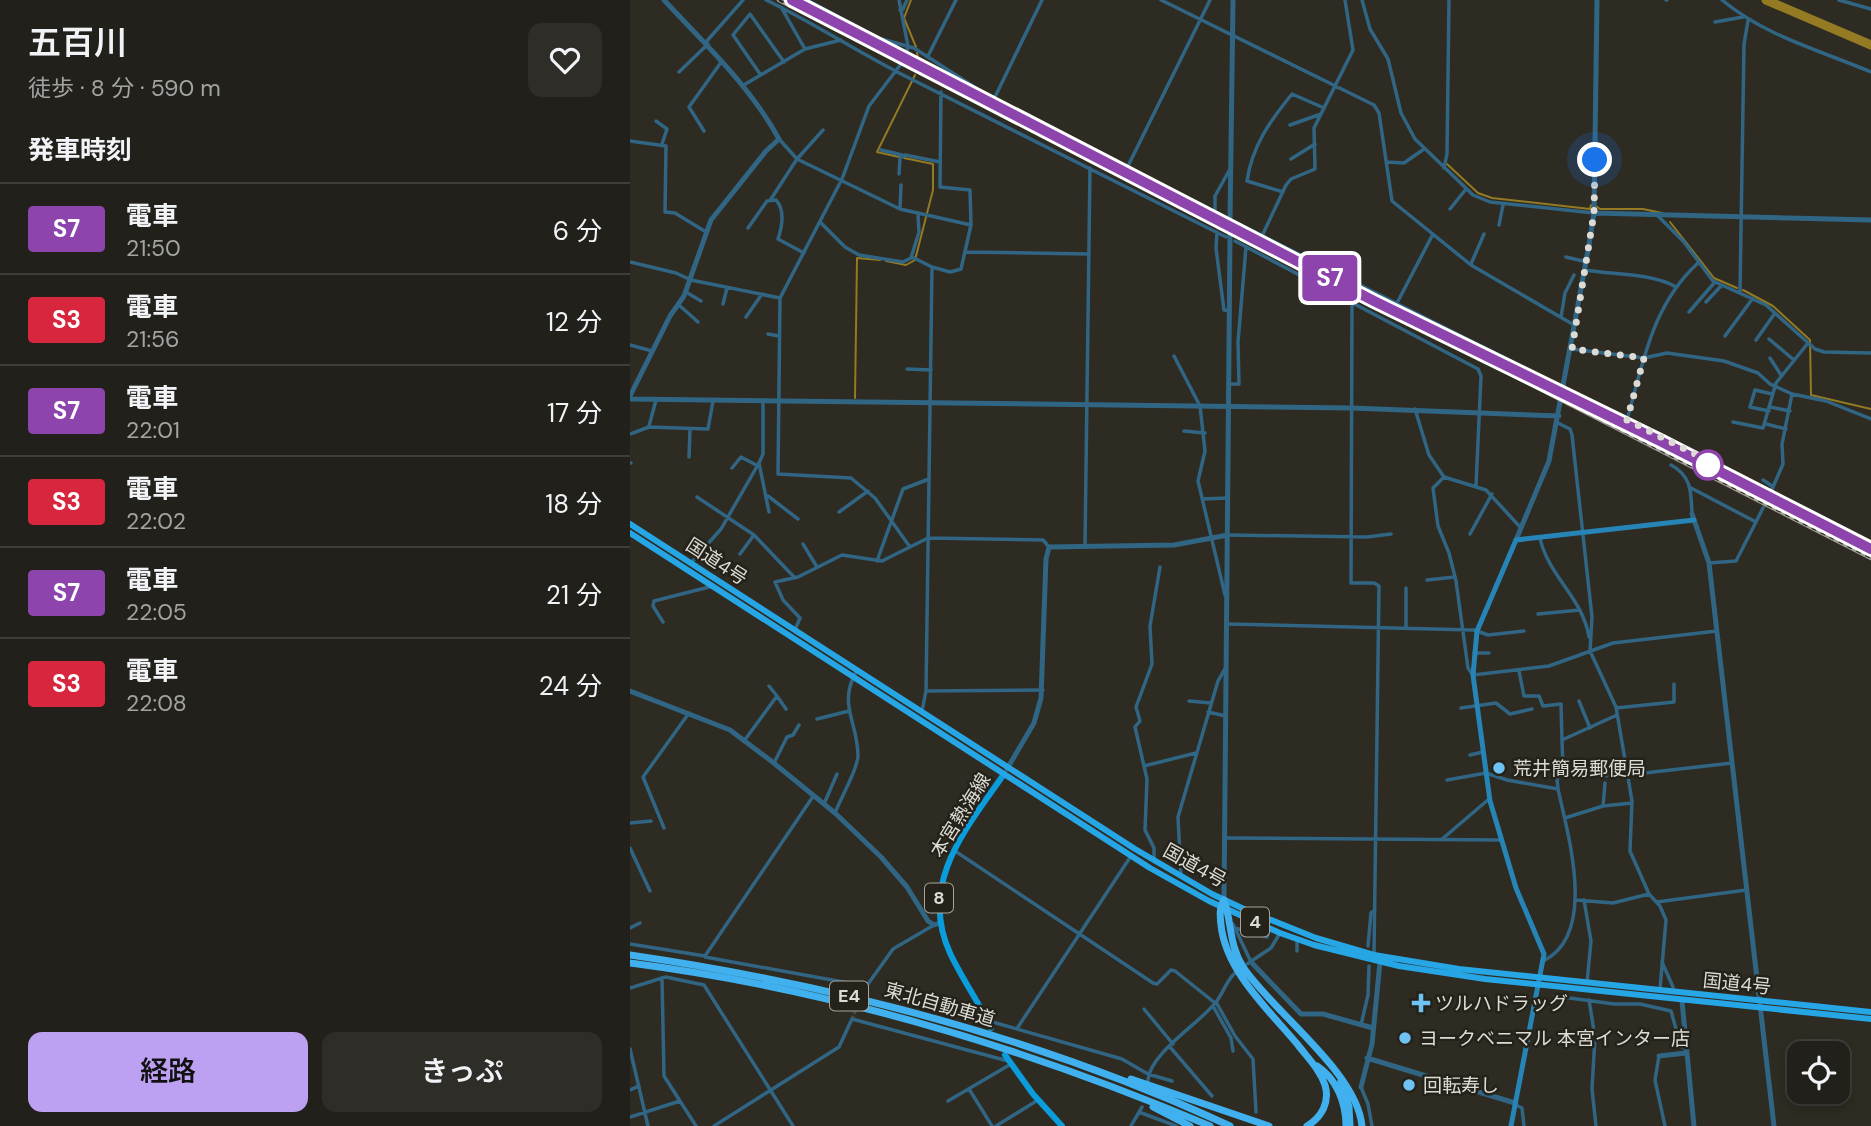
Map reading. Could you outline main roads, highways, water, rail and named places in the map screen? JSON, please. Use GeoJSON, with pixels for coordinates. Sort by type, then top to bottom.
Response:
{"type":"FeatureCollection","features":[{"type":"Feature","properties":{"kind":"highway","name":"国道4号"},"geometry":{"type":"LineString","coordinates":[[630,524],[713,586],[1131,856],[1280,933],[1380,962],[1458,976],[1587,983],[1871,1019]]}},
{"type":"Feature","properties":{"kind":"highway","name":"国道4号"},"geometry":{"type":"LineString","coordinates":[[630,533],[795,629],[1224,905],[1309,936],[1374,955],[1423,964],[1682,1001],[1871,1012]]}},
{"type":"Feature","properties":{"kind":"highway"},"geometry":{"type":"LineString","coordinates":[[1224,905],[1223,940],[1240,973],[1314,1064],[1324,1082],[1326,1102],[1320,1115],[1307,1126]]}},
{"type":"Feature","properties":{"kind":"highway"},"geometry":{"type":"LineString","coordinates":[[1224,905],[1230,939],[1245,970],[1353,1094],[1362,1126]]}},
{"type":"Feature","properties":{"kind":"highway","name":"東北自動車道"},"geometry":{"type":"LineString","coordinates":[[630,955],[737,971],[873,1001],[961,1025],[1230,1126]]}},
{"type":"Feature","properties":{"kind":"highway","name":"東北自動車道"},"geometry":{"type":"LineString","coordinates":[[630,963],[734,979],[858,1006],[959,1033],[1062,1063],[1210,1126]]}},
{"type":"Feature","properties":{"kind":"highway"},"geometry":{"type":"LineString","coordinates":[[1062,1063],[1190,1126]]}},
{"type":"Feature","properties":{"kind":"highway"},"geometry":{"type":"LineString","coordinates":[[1062,1063],[1269,1126]]}},
{"type":"Feature","properties":{"kind":"highway"},"geometry":{"type":"LineString","coordinates":[[1314,1064],[1325,1071],[1338,1092],[1348,1126]]}},
{"type":"Feature","properties":{"kind":"highway"},"geometry":{"type":"LineString","coordinates":[[1339,1077],[1349,1107],[1348,1126]]}},
{"type":"Feature","properties":{"kind":"main road"},"geometry":{"type":"LineString","coordinates":[[1511,1126],[1543,961],[1541,943],[1516,888],[1489,799],[1473,675],[1477,631],[1516,540],[1693,517]]}},
{"type":"Feature","properties":{"kind":"main road","name":"本宮熱海線"},"geometry":{"type":"LineString","coordinates":[[990,1028],[937,924],[941,884],[953,850],[1004,774]]}},
{"type":"Feature","properties":{"kind":"main road"},"geometry":{"type":"LineString","coordinates":[[1008,1060],[1038,1100],[1062,1126]]}},
{"type":"Feature","properties":{"kind":"waterway"},"geometry":{"type":"LineString","coordinates":[[911,0],[904,18],[916,47]]}},
{"type":"Feature","properties":{"kind":"waterway"},"geometry":{"type":"LineString","coordinates":[[1766,0],[1871,45]]}},
{"type":"Feature","properties":{"kind":"waterway"},"geometry":{"type":"LineString","coordinates":[[917,53],[919,62]]}},
{"type":"Feature","properties":{"kind":"waterway"},"geometry":{"type":"LineString","coordinates":[[899,157],[877,152],[915,75]]}},
{"type":"Feature","properties":{"kind":"waterway"},"geometry":{"type":"LineString","coordinates":[[886,261],[906,265],[915,260],[933,190],[933,164],[904,158]]}},
{"type":"Feature","properties":{"kind":"waterway"},"geometry":{"type":"LineString","coordinates":[[1447,164],[1478,193],[1492,198],[1590,209],[1591,205]]}},
{"type":"Feature","properties":{"kind":"waterway"},"geometry":{"type":"LineString","coordinates":[[1596,206],[1600,209],[1643,209],[1662,213]]}},
{"type":"Feature","properties":{"kind":"waterway"},"geometry":{"type":"LineString","coordinates":[[1670,222],[1714,278],[1737,288]]}},
{"type":"Feature","properties":{"kind":"waterway"},"geometry":{"type":"LineString","coordinates":[[855,398],[857,258],[880,260]]}},
{"type":"Feature","properties":{"kind":"waterway"},"geometry":{"type":"LineString","coordinates":[[1743,290],[1773,306],[1810,340],[1811,395],[1871,409]]}},
{"type":"Feature","properties":{"kind":"tunnel"},"geometry":{"type":"LineString","coordinates":[[1763,508],[1770,494]]}},
{"type":"Feature","properties":{"kind":"tunnel"},"geometry":{"type":"LineString","coordinates":[[852,1019],[857,1006]]}},
{"type":"Feature","properties":{"kind":"railway"},"geometry":{"type":"LineString","coordinates":[[779,0],[1871,558]]}},
{"type":"Feature","properties":{"kind":"train","name":"S7"},"geometry":{"type":"LineString","coordinates":[[792,0],[941,80],[1374,301],[1623,422],[1871,549]]}},
{"type":"Feature","properties":{"kind":"place","name":"荒井簡易郵便局"},"geometry":{"type":"Point","coordinates":[1499,768]}},
{"type":"Feature","properties":{"kind":"place","name":"ツルハドラッグ"},"geometry":{"type":"Point","coordinates":[1421,1003]}},
{"type":"Feature","properties":{"kind":"place","name":"ヨークベニマル 本宮インター店"},"geometry":{"type":"Point","coordinates":[1405,1038]}},
{"type":"Feature","properties":{"kind":"place","name":"回転寿し"},"geometry":{"type":"Point","coordinates":[1409,1085]}}]}
